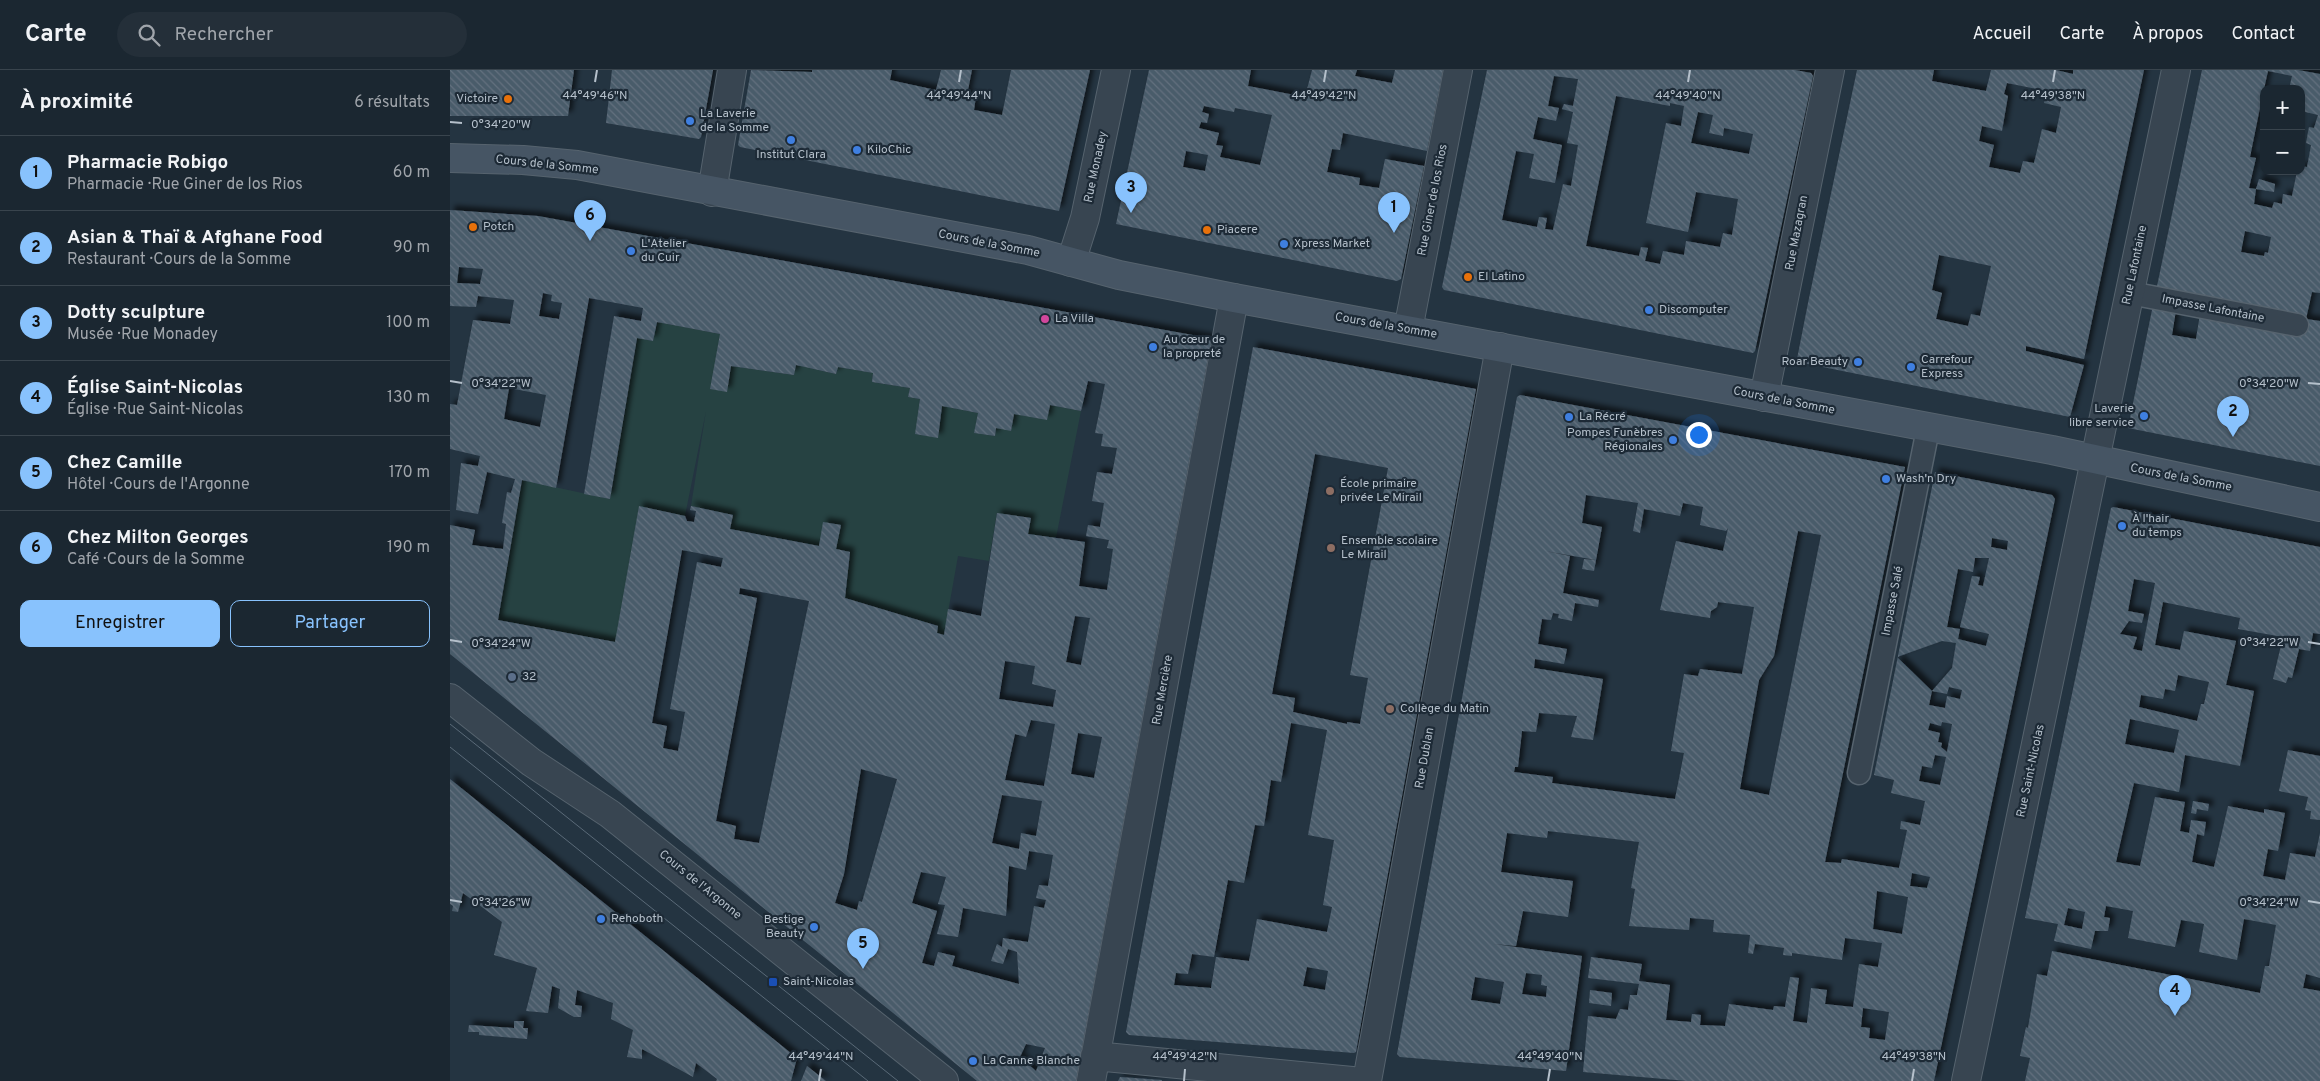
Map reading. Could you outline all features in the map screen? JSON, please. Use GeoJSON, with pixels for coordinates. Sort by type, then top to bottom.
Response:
{"type":"FeatureCollection","features":[{"type":"Feature","properties":{"kind":"main road","name":"Cours de la Somme"},"geometry":{"type":"LineString","coordinates":[[450,158],[523,160],[577,165],[712,192],[1028,250],[1119,275],[1234,298],[2095,460],[2320,507]]}},
{"type":"Feature","properties":{"kind":"street"},"geometry":{"type":"LineString","coordinates":[[712,192],[732,70]]}},
{"type":"Feature","properties":{"kind":"street","name":"Rue Monadey"},"geometry":{"type":"LineString","coordinates":[[1071,262],[1085,218],[1116,70]]}},
{"type":"Feature","properties":{"kind":"street","name":"Rue Giner de los Rios"},"geometry":{"type":"LineString","coordinates":[[1408,330],[1458,70]]}},
{"type":"Feature","properties":{"kind":"street","name":"Rue Mazagran"},"geometry":{"type":"LineString","coordinates":[[1764,397],[1830,70]]}},
{"type":"Feature","properties":{"kind":"street","name":"Rue Lafontaine"},"geometry":{"type":"LineString","coordinates":[[2095,460],[2176,70]]}},
{"type":"Feature","properties":{"kind":"street","name":"Rue Mercière"},"geometry":{"type":"LineString","coordinates":[[1093,1069],[1234,298]]}},
{"type":"Feature","properties":{"kind":"street","name":"Rue Dublan"},"geometry":{"type":"LineString","coordinates":[[1367,1081],[1500,347]]}},
{"type":"Feature","properties":{"kind":"street","name":"Rue Saint-Nicolas"},"geometry":{"type":"LineString","coordinates":[[1966,1081],[2095,460]]}},
{"type":"Feature","properties":{"kind":"street","name":"Cours de l'Argonne"},"geometry":{"type":"LineString","coordinates":[[450,698],[531,762],[610,814],[944,1081]]}},
{"type":"Feature","properties":{"kind":"street"},"geometry":{"type":"LineString","coordinates":[[1093,1069],[1352,1081]]}},
{"type":"Feature","properties":{"kind":"lane","name":"Impasse Lafontaine"},"geometry":{"type":"LineString","coordinates":[[2130,293],[2297,325]]}},
{"type":"Feature","properties":{"kind":"lane","name":"Impasse Salé"},"geometry":{"type":"LineString","coordinates":[[1859,773],[1928,429]]}},
{"type":"Feature","properties":{"kind":"green space"},"geometry":{"type":"Polygon","coordinates":[[[657,322],[720,334],[731,366],[794,375],[796,365],[836,374],[838,367],[873,373],[872,382],[910,388],[908,397],[920,399],[916,434],[938,437],[942,406],[978,413],[975,433],[995,436],[996,428],[1011,430],[1014,414],[1050,405],[1081,411],[1056,538],[1028,534],[997,513],[989,561],[958,556],[944,635],[937,633],[938,626],[845,598],[850,552],[730,529],[732,515],[691,506],[706,411],[685,516],[615,642],[498,620],[522,480],[610,499],[637,338],[653,341],[657,322]]]}},
{"type":"Feature","properties":{"kind":"building"},"geometry":{"type":"Polygon","coordinates":[[[450,70],[574,70],[568,116],[450,116],[450,70]]]}},
{"type":"Feature","properties":{"kind":"building"},"geometry":{"type":"Polygon","coordinates":[[[612,70],[713,70],[701,137],[699,139],[606,123],[612,70]]]}},
{"type":"Feature","properties":{"kind":"building"},"geometry":{"type":"Polygon","coordinates":[[[751,70],[812,72],[812,70],[892,70],[890,80],[936,90],[941,70],[972,70],[967,95],[976,97],[974,110],[1002,115],[1011,70],[1090,70],[1059,211],[740,147],[738,145],[751,70]]]}},
{"type":"Feature","properties":{"kind":"building"},"geometry":{"type":"Polygon","coordinates":[[[1149,70],[1251,70],[1248,86],[1305,97],[1312,70],[1357,70],[1355,76],[1392,83],[1395,70],[1443,70],[1427,151],[1343,133],[1340,150],[1332,149],[1327,172],[1360,178],[1359,185],[1379,188],[1385,159],[1424,166],[1401,279],[1397,281],[1116,224],[1149,70]],[[1204,106],[1202,112],[1209,114],[1207,123],[1201,122],[1199,128],[1219,133],[1216,145],[1223,146],[1220,157],[1260,165],[1272,115],[1235,108],[1234,112],[1204,106]],[[1186,151],[1183,167],[1205,171],[1208,155],[1186,151]]]}},
{"type":"Feature","properties":{"kind":"building"},"geometry":{"type":"Polygon","coordinates":[[[1487,70],[1795,70],[1811,73],[1813,76],[1755,351],[1753,353],[1444,290],[1442,287],[1487,70]],[[1554,76],[1548,106],[1559,108],[1556,121],[1538,117],[1533,139],[1562,145],[1555,183],[1529,178],[1534,154],[1516,151],[1502,220],[1537,227],[1539,217],[1547,218],[1545,229],[1553,230],[1563,184],[1571,186],[1578,145],[1567,143],[1573,112],[1562,109],[1564,104],[1573,106],[1578,79],[1554,76]],[[1616,96],[1586,246],[1639,256],[1641,247],[1648,248],[1645,261],[1660,264],[1663,251],[1684,255],[1686,241],[1720,247],[1723,233],[1732,235],[1738,199],[1696,192],[1688,232],[1646,223],[1666,123],[1681,126],[1684,106],[1670,103],[1670,106],[1616,96]],[[1698,112],[1691,143],[1749,154],[1753,134],[1724,128],[1723,136],[1709,133],[1713,115],[1698,112]]]}},
{"type":"Feature","properties":{"kind":"building"},"geometry":{"type":"Polygon","coordinates":[[[1857,70],[1934,70],[1932,81],[1986,91],[1991,70],[2056,70],[2073,74],[2073,70],[2144,70],[2084,359],[2026,346],[2026,351],[2084,365],[2070,417],[1798,362],[1808,303],[1857,70]],[[2007,83],[2004,94],[2008,96],[2002,131],[1982,126],[1979,141],[1994,145],[1989,167],[2020,173],[2023,161],[2034,163],[2042,129],[2056,133],[2061,107],[2044,103],[2047,91],[2007,83]],[[1939,255],[1932,290],[1942,293],[1936,319],[1968,326],[1971,314],[1980,316],[1991,266],[1939,255]]]}},
{"type":"Feature","properties":{"kind":"building"},"geometry":{"type":"Polygon","coordinates":[[[2202,70],[2298,70],[2320,74],[2320,293],[2312,292],[2306,319],[2320,321],[2320,466],[2128,428],[2153,305],[2176,310],[2172,335],[2196,339],[2200,314],[2156,291],[2202,70]],[[2245,231],[2241,252],[2264,256],[2265,252],[2268,253],[2271,237],[2245,231]]]}},
{"type":"Feature","properties":{"kind":"building"},"geometry":{"type":"Polygon","coordinates":[[[2259,179],[2275,184],[2274,192],[2256,189],[2259,179]]]}},
{"type":"Feature","properties":{"kind":"building"},"geometry":{"type":"Polygon","coordinates":[[[450,210],[538,216],[1209,338],[1211,341],[1076,1081],[977,1081],[450,654],[450,525],[475,530],[472,545],[503,549],[506,524],[502,523],[507,492],[511,493],[515,479],[487,472],[478,514],[456,510],[461,463],[478,466],[480,456],[450,449],[450,404],[457,405],[473,320],[510,324],[514,300],[478,296],[476,307],[450,306],[450,210]],[[459,267],[457,283],[480,284],[483,269],[459,267]],[[543,293],[539,316],[559,319],[562,303],[551,301],[552,295],[543,293]],[[589,298],[556,488],[522,480],[498,620],[615,642],[639,506],[685,516],[687,521],[694,522],[696,511],[690,510],[691,506],[733,515],[730,529],[819,546],[823,522],[841,525],[836,549],[850,552],[845,598],[938,626],[937,633],[944,635],[948,609],[981,616],[997,513],[1031,518],[1028,534],[1085,542],[1079,586],[1107,590],[1113,549],[1107,548],[1109,540],[1086,536],[1088,525],[1100,527],[1104,503],[1092,501],[1097,472],[1112,474],[1117,448],[1101,446],[1103,434],[1095,433],[1105,384],[1088,381],[1081,411],[1050,405],[1047,420],[1014,414],[1011,431],[996,428],[995,436],[974,433],[978,413],[942,406],[938,438],[915,434],[920,399],[908,397],[910,388],[872,382],[873,373],[838,367],[836,374],[796,365],[794,375],[731,366],[727,392],[710,389],[720,334],[657,322],[653,341],[637,338],[610,499],[584,494],[614,316],[641,321],[643,308],[589,298]],[[509,388],[504,419],[540,427],[546,395],[509,388]],[[682,550],[652,723],[667,726],[663,748],[678,751],[685,712],[670,709],[697,562],[721,567],[723,558],[682,550]],[[740,588],[739,594],[757,598],[716,821],[736,826],[734,839],[759,843],[809,601],[740,588]],[[1075,616],[1066,662],[1081,665],[1090,618],[1075,616]],[[1005,661],[999,699],[1053,707],[1056,690],[1032,684],[1035,666],[1005,661]],[[1031,720],[1026,737],[1015,734],[1005,780],[1044,786],[1055,724],[1031,720]],[[1078,733],[1071,774],[1094,778],[1102,737],[1078,733]],[[861,769],[844,874],[835,903],[857,910],[859,901],[862,902],[897,779],[861,769]],[[1002,795],[992,843],[1019,849],[1021,833],[1036,836],[1042,801],[1002,795]],[[1029,851],[1026,870],[1009,866],[1006,916],[963,908],[958,937],[937,934],[945,905],[938,904],[946,877],[921,872],[912,903],[937,911],[922,963],[934,966],[938,952],[955,956],[952,966],[1019,984],[1017,952],[1008,949],[1003,964],[991,961],[997,944],[1002,947],[1003,938],[1028,942],[1034,906],[1044,908],[1046,900],[1036,898],[1039,885],[1048,886],[1053,855],[1029,851]],[[1026,1044],[1020,1057],[1036,1071],[1045,1048],[1026,1044]]]}},
{"type":"Feature","properties":{"kind":"building"},"geometry":{"type":"Polygon","coordinates":[[[1253,347],[1476,389],[1356,1052],[1129,1035],[1126,1032],[1253,347]],[[1315,454],[1272,694],[1295,698],[1293,712],[1347,724],[1347,722],[1360,724],[1368,678],[1350,675],[1388,468],[1315,454]],[[1291,723],[1281,782],[1271,780],[1264,826],[1255,825],[1244,883],[1228,880],[1214,957],[1192,954],[1188,974],[1176,973],[1174,985],[1211,988],[1216,957],[1249,961],[1257,919],[1327,932],[1332,907],[1323,905],[1334,840],[1308,835],[1327,730],[1291,723]],[[1307,967],[1303,986],[1325,990],[1328,971],[1307,967]]]}},
{"type":"Feature","properties":{"kind":"building"},"geometry":{"type":"Polygon","coordinates":[[[1520,395],[1905,467],[1825,862],[1841,863],[1842,859],[1899,868],[1907,830],[1900,829],[1901,821],[1920,825],[1925,801],[1891,793],[1894,780],[1874,775],[1898,658],[1932,691],[1952,668],[1956,643],[1942,641],[1898,657],[1935,472],[2052,495],[2055,499],[1934,1081],[1687,1081],[1583,1072],[1588,1016],[1616,1019],[1620,1009],[1628,1010],[1630,995],[1637,995],[1639,984],[1588,978],[1591,957],[1642,964],[1639,981],[1670,985],[1666,1020],[1691,1022],[1692,1014],[1701,1015],[1700,1025],[1725,1026],[1729,1004],[1773,1010],[1774,1006],[1785,1007],[1790,977],[1799,978],[1793,1021],[1807,1023],[1811,988],[1827,990],[1825,1004],[1853,1007],[1859,964],[1878,967],[1882,943],[1845,938],[1842,960],[1792,953],[1792,956],[1783,955],[1784,948],[1755,944],[1753,954],[1748,953],[1750,935],[1713,932],[1714,920],[1690,918],[1689,930],[1629,926],[1635,889],[1631,888],[1639,842],[1548,831],[1547,838],[1507,833],[1501,872],[1573,881],[1568,917],[1523,911],[1516,946],[1494,944],[1582,956],[1566,1071],[1400,1057],[1397,1054],[1517,397],[1520,395]],[[1586,495],[1582,523],[1602,527],[1596,560],[1545,551],[1570,556],[1563,593],[1599,600],[1598,607],[1575,603],[1572,621],[1558,618],[1559,614],[1553,613],[1551,620],[1542,619],[1538,644],[1567,649],[1564,664],[1535,659],[1534,668],[1603,679],[1593,740],[1571,737],[1577,716],[1539,713],[1536,732],[1522,731],[1518,767],[1515,767],[1514,772],[1553,777],[1552,783],[1675,799],[1684,753],[1671,751],[1684,674],[1698,676],[1700,669],[1742,674],[1754,607],[1718,602],[1717,607],[1711,611],[1710,618],[1660,610],[1676,541],[1723,551],[1728,528],[1726,531],[1700,525],[1703,507],[1683,503],[1680,516],[1644,509],[1640,533],[1633,531],[1638,503],[1586,495]],[[1798,531],[1774,656],[1759,680],[1740,789],[1769,795],[1821,535],[1798,531]],[[1992,538],[1991,547],[2007,550],[2008,541],[1992,538]],[[1975,558],[1973,572],[1958,569],[1947,627],[1960,629],[1958,639],[1986,646],[1989,634],[1960,627],[1972,576],[1980,577],[1978,585],[1983,586],[1989,558],[1975,558]],[[1949,687],[1947,694],[1932,691],[1929,705],[1945,708],[1947,696],[1960,699],[1962,690],[1949,687]],[[1942,722],[1941,726],[1930,723],[1928,730],[1940,733],[1938,742],[1942,743],[1941,747],[1947,752],[1952,724],[1942,722]],[[1935,755],[1932,768],[1922,766],[1919,781],[1940,785],[1946,757],[1935,755]],[[1912,873],[1910,886],[1927,888],[1930,877],[1912,873]],[[1877,891],[1873,929],[1902,934],[1908,897],[1877,891]],[[1526,973],[1522,994],[1546,997],[1547,986],[1541,985],[1542,975],[1526,973]],[[1475,977],[1471,1000],[1500,1004],[1504,982],[1475,977]],[[1863,1008],[1861,1027],[1870,1028],[1869,1038],[1885,1040],[1889,1012],[1863,1008]]]}},
{"type":"Feature","properties":{"kind":"building"},"geometry":{"type":"Polygon","coordinates":[[[2111,508],[2320,547],[2320,634],[2313,633],[2310,651],[2299,649],[2292,678],[2288,677],[2286,683],[2273,679],[2283,637],[2238,629],[2240,618],[2163,602],[2155,645],[2180,650],[2184,631],[2236,641],[2226,685],[2254,691],[2240,766],[2185,755],[2179,792],[2134,783],[2116,862],[2140,866],[2155,797],[2185,802],[2180,831],[2189,833],[2191,820],[2206,822],[2204,836],[2197,834],[2192,862],[2214,867],[2228,806],[2264,813],[2264,809],[2285,813],[2278,851],[2268,849],[2263,876],[2285,880],[2290,853],[2315,857],[2320,833],[2320,978],[2306,974],[2303,988],[2320,991],[2320,1081],[2025,1081],[2030,1058],[2020,1056],[2026,1027],[2028,1028],[2037,974],[2047,976],[2052,951],[2260,993],[2265,966],[2269,966],[2276,925],[2244,919],[2237,960],[2199,952],[2204,924],[2181,920],[2175,947],[2128,938],[2133,911],[2106,906],[2104,917],[2110,918],[2108,931],[2095,931],[2091,949],[2054,941],[2058,924],[2025,918],[2111,508]],[[2134,579],[2128,611],[2144,614],[2142,623],[2129,621],[2120,634],[2137,637],[2133,649],[2142,651],[2155,583],[2134,579]],[[2178,675],[2175,691],[2165,689],[2163,699],[2141,695],[2139,707],[2197,721],[2201,704],[2204,704],[2209,682],[2178,675]],[[2130,719],[2125,744],[2174,753],[2179,730],[2130,719]],[[2068,908],[2064,925],[2082,929],[2085,912],[2068,908]]]}},
{"type":"Feature","properties":{"kind":"building"},"geometry":{"type":"Polygon","coordinates":[[[1584,559],[1596,560],[1594,571],[1582,569],[1584,559]]]}},
{"type":"Feature","properties":{"kind":"building"},"geometry":{"type":"Polygon","coordinates":[[[2288,750],[2320,756],[2320,820],[2310,819],[2311,811],[2305,810],[2308,797],[2279,791],[2288,750]]]}},
{"type":"Feature","properties":{"kind":"building"},"geometry":{"type":"Polygon","coordinates":[[[450,779],[797,1058],[791,1081],[716,1081],[717,1079],[696,1063],[693,1077],[642,1049],[642,1059],[627,1057],[633,1030],[611,1019],[613,1003],[577,990],[575,1005],[582,1006],[581,1017],[574,1017],[558,1008],[560,989],[552,986],[548,1013],[526,1011],[537,968],[494,955],[502,922],[463,893],[458,912],[452,911],[453,906],[450,904],[450,779]]]}},
{"type":"Feature","properties":{"kind":"building"},"geometry":{"type":"Polygon","coordinates":[[[2193,801],[2209,804],[2208,811],[2197,809],[2196,814],[2191,813],[2193,801]]]}},
{"type":"Feature","properties":{"kind":"building"},"geometry":{"type":"Polygon","coordinates":[[[1590,990],[1612,993],[1611,1006],[1589,1003],[1590,990]]]}},
{"type":"Feature","properties":{"kind":"building"},"geometry":{"type":"Polygon","coordinates":[[[514,1021],[524,1021],[523,1028],[528,1028],[527,1039],[479,1035],[479,1032],[468,1032],[469,1025],[514,1028],[514,1021]]]}},
{"type":"Feature","properties":{"kind":"building"},"geometry":{"type":"Polygon","coordinates":[[[807,1066],[826,1081],[801,1081],[807,1066]]]}},
{"type":"Feature","properties":{"kind":"building"},"geometry":{"type":"Polygon","coordinates":[[[1120,1077],[1162,1080],[1162,1081],[1118,1081],[1120,1077]]]}},
{"type":"Feature","properties":{"kind":"tram line"},"geometry":{"type":"LineString","coordinates":[[450,724],[898,1081]]}},
{"type":"Feature","properties":{"kind":"tram line"},"geometry":{"type":"LineString","coordinates":[[450,747],[868,1081]]}},
{"type":"Feature","properties":{"kind":"place","name":"Victoire"},"geometry":{"type":"Point","coordinates":[508,99]}},
{"type":"Feature","properties":{"kind":"place","name":"La Laverie de la Somme"},"geometry":{"type":"Point","coordinates":[690,121]}},
{"type":"Feature","properties":{"kind":"place","name":"Institut Clara"},"geometry":{"type":"Point","coordinates":[791,140]}},
{"type":"Feature","properties":{"kind":"place","name":"KiloChic"},"geometry":{"type":"Point","coordinates":[857,150]}},
{"type":"Feature","properties":{"kind":"place","name":"Dotty sculpture"},"geometry":{"type":"Point","coordinates":[1131,213]}},
{"type":"Feature","properties":{"kind":"place","name":"Potch"},"geometry":{"type":"Point","coordinates":[473,227]}},
{"type":"Feature","properties":{"kind":"place","name":"Piacere"},"geometry":{"type":"Point","coordinates":[1207,230]}},
{"type":"Feature","properties":{"kind":"place","name":"Pharmacie Robigo"},"geometry":{"type":"Point","coordinates":[1394,233]}},
{"type":"Feature","properties":{"kind":"place","name":"Chez Milton Georges"},"geometry":{"type":"Point","coordinates":[590,241]}},
{"type":"Feature","properties":{"kind":"place","name":"Xpress Market"},"geometry":{"type":"Point","coordinates":[1284,244]}},
{"type":"Feature","properties":{"kind":"place","name":"L'Atelier du Cuir"},"geometry":{"type":"Point","coordinates":[631,251]}},
{"type":"Feature","properties":{"kind":"place","name":"El Latino"},"geometry":{"type":"Point","coordinates":[1468,277]}},
{"type":"Feature","properties":{"kind":"place","name":"Discomputer"},"geometry":{"type":"Point","coordinates":[1649,310]}},
{"type":"Feature","properties":{"kind":"place","name":"La Villa"},"geometry":{"type":"Point","coordinates":[1045,319]}},
{"type":"Feature","properties":{"kind":"place","name":"Au cœur de la propreté"},"geometry":{"type":"Point","coordinates":[1153,347]}},
{"type":"Feature","properties":{"kind":"place","name":"Roar Beauty"},"geometry":{"type":"Point","coordinates":[1858,362]}},
{"type":"Feature","properties":{"kind":"place","name":"Carrefour Express"},"geometry":{"type":"Point","coordinates":[1911,367]}},
{"type":"Feature","properties":{"kind":"place","name":"Laverie libre service"},"geometry":{"type":"Point","coordinates":[2144,416]}},
{"type":"Feature","properties":{"kind":"place","name":"La Récré"},"geometry":{"type":"Point","coordinates":[1569,417]}},
{"type":"Feature","properties":{"kind":"place","name":"Asian & Thaï & Afghane Food"},"geometry":{"type":"Point","coordinates":[2233,437]}},
{"type":"Feature","properties":{"kind":"place","name":"Pompes Funèbres Régionales"},"geometry":{"type":"Point","coordinates":[1673,440]}},
{"type":"Feature","properties":{"kind":"place","name":"Wash'n Dry"},"geometry":{"type":"Point","coordinates":[1886,479]}},
{"type":"Feature","properties":{"kind":"place","name":"École primaire privée Le Mirail"},"geometry":{"type":"Point","coordinates":[1330,491]}},
{"type":"Feature","properties":{"kind":"place","name":"À l'hair du temps"},"geometry":{"type":"Point","coordinates":[2122,526]}},
{"type":"Feature","properties":{"kind":"place","name":"Ensemble scolaire Le Mirail"},"geometry":{"type":"Point","coordinates":[1331,548]}},
{"type":"Feature","properties":{"kind":"place","name":"32"},"geometry":{"type":"Point","coordinates":[512,677]}},
{"type":"Feature","properties":{"kind":"place","name":"Collège du Matin"},"geometry":{"type":"Point","coordinates":[1390,709]}},
{"type":"Feature","properties":{"kind":"place","name":"Rehoboth"},"geometry":{"type":"Point","coordinates":[601,919]}},
{"type":"Feature","properties":{"kind":"place","name":"Bestige Beauty"},"geometry":{"type":"Point","coordinates":[814,927]}},
{"type":"Feature","properties":{"kind":"place","name":"Chez Camille"},"geometry":{"type":"Point","coordinates":[863,969]}},
{"type":"Feature","properties":{"kind":"place","name":"Saint-Nicolas"},"geometry":{"type":"Point","coordinates":[773,982]}},
{"type":"Feature","properties":{"kind":"place","name":"Église Saint-Nicolas"},"geometry":{"type":"Point","coordinates":[2175,1016]}},
{"type":"Feature","properties":{"kind":"place","name":"La Canne Blanche"},"geometry":{"type":"Point","coordinates":[973,1061]}}]}
